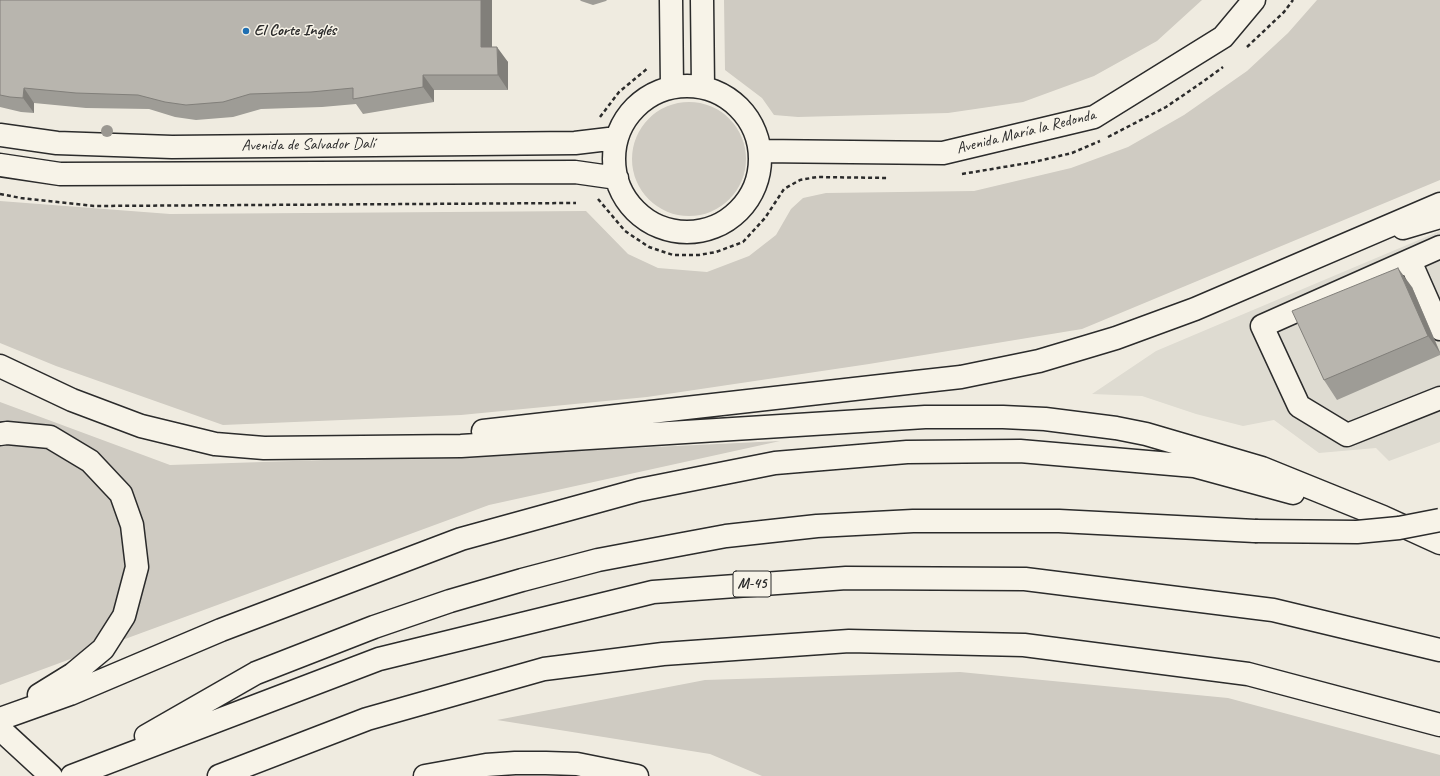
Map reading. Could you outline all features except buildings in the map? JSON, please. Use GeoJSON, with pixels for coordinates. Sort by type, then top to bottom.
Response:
{"type":"FeatureCollection","features":[{"type":"Feature","properties":{"kind":"main road"},"geometry":{"type":"LineString","coordinates":[[671,0],[672,88]]}},
{"type":"Feature","properties":{"kind":"main road"},"geometry":{"type":"LineString","coordinates":[[702,0],[702,87]]}},
{"type":"Feature","properties":{"kind":"main road","name":"Avenida María la Redonda"},"geometry":{"type":"LineString","coordinates":[[760,151],[943,153],[1094,117],[1224,37],[1254,0]]}},
{"type":"Feature","properties":{"kind":"main road"},"geometry":{"type":"LineString","coordinates":[[687,86],[702,87],[726,96],[744,113],[756,135],[760,151],[757,179],[744,204],[731,217],[705,230],[677,231],[650,222],[629,204],[617,178],[614,154],[617,138],[625,120],[637,105],[653,94],[672,88],[687,86]]}},
{"type":"Feature","properties":{"kind":"main road","name":"Avenida de Salvador Dalí"},"geometry":{"type":"LineString","coordinates":[[0,134],[57,143],[172,147],[575,143],[617,138]]}},
{"type":"Feature","properties":{"kind":"main road","name":"Avenida de Salvador Dalí"},"geometry":{"type":"LineString","coordinates":[[0,165],[60,174],[575,172],[617,178]]}},
{"type":"Feature","properties":{"kind":"main road"},"geometry":{"type":"LineString","coordinates":[[385,446],[461,434],[916,382],[1001,370],[1039,361],[1116,338],[1195,309],[1440,204]]}},
{"type":"Feature","properties":{"kind":"main road"},"geometry":{"type":"LineString","coordinates":[[1347,243],[1440,217]]}},
{"type":"Feature","properties":{"kind":"main road"},"geometry":{"type":"LineString","coordinates":[[1440,247],[1262,326],[1299,406],[1347,435],[1440,398]]}},
{"type":"Feature","properties":{"kind":"main road"},"geometry":{"type":"LineString","coordinates":[[1410,261],[1440,329]]}},
{"type":"Feature","properties":{"kind":"main road"},"geometry":{"type":"LineString","coordinates":[[5,370],[72,400],[141,426],[215,444],[264,448],[314,449],[385,446],[469,446],[918,417],[960,416],[1045,419],[1116,428],[1178,442],[1262,468],[1383,517],[1440,543]]}},
{"type":"Feature","properties":{"kind":"main road"},"geometry":{"type":"LineString","coordinates":[[0,434],[7,433],[50,437],[90,462],[121,494],[132,525],[137,567],[124,616],[103,649],[73,674],[1,725]]}},
{"type":"Feature","properties":{"kind":"main road"},"geometry":{"type":"LineString","coordinates":[[1,725],[221,630],[461,539],[639,490],[775,464],[907,452],[1020,451],[1194,466],[1383,517]]}},
{"type":"Feature","properties":{"kind":"main road"},"geometry":{"type":"LineString","coordinates":[[79,773],[256,673],[347,637],[450,601],[598,560],[726,536],[863,523],[1017,520],[1255,531],[1357,532],[1399,528],[1440,520]]}},
{"type":"Feature","properties":{"kind":"main road","name":"M-45"},"geometry":{"type":"LineString","coordinates":[[79,773],[379,659],[653,592],[846,578],[1025,579],[1273,610],[1440,650]]}},
{"type":"Feature","properties":{"kind":"main road"},"geometry":{"type":"LineString","coordinates":[[219,776],[367,719],[544,669],[663,654],[849,640],[1024,645],[1248,674],[1440,725]]}},
{"type":"Feature","properties":{"kind":"main road"},"geometry":{"type":"LineString","coordinates":[[1,725],[18,748],[50,776]]}},
{"type":"Feature","properties":{"kind":"main road"},"geometry":{"type":"LineString","coordinates":[[425,776],[486,766],[538,762],[577,764],[637,776]]}},
{"type":"Feature","properties":{"kind":"path"},"geometry":{"type":"LineString","coordinates":[[1244,49],[1284,12],[1293,0]]}},
{"type":"Feature","properties":{"kind":"path"},"geometry":{"type":"LineString","coordinates":[[961,174],[976,173],[1034,162],[1079,150],[1114,135],[1166,107],[1204,82],[1227,63]]}},
{"type":"Feature","properties":{"kind":"path"},"geometry":{"type":"LineString","coordinates":[[598,120],[619,92],[647,70],[649,64]]}},
{"type":"Feature","properties":{"kind":"path"},"geometry":{"type":"LineString","coordinates":[[596,197],[625,231],[649,247],[673,256],[699,255],[716,252],[743,242],[765,218],[784,189],[800,180],[817,177],[895,178]]}},
{"type":"Feature","properties":{"kind":"path"},"geometry":{"type":"LineString","coordinates":[[0,194],[21,198],[94,206],[576,203]]}},
{"type":"Feature","properties":{"kind":"shaded area"},"geometry":{"type":"Polygon","coordinates":[[[724,0],[1202,0],[1157,41],[1094,76],[1023,102],[948,113],[798,117],[774,115],[762,98],[725,70],[724,0]]]}},
{"type":"Feature","properties":{"kind":"shaded area"},"geometry":{"type":"Polygon","coordinates":[[[1317,0],[1440,0],[1440,180],[1082,329],[869,364],[647,397],[461,415],[223,425],[56,366],[0,343],[0,201],[170,214],[586,211],[628,254],[658,268],[707,272],[749,256],[776,235],[791,209],[803,198],[826,193],[974,191],[1071,168],[1128,147],[1184,115],[1247,71],[1288,33],[1317,0]]]}},
{"type":"Feature","properties":{"kind":"shaded area"},"geometry":{"type":"Polygon","coordinates":[[[689,102],[711,106],[729,119],[742,137],[746,159],[742,181],[729,199],[711,212],[689,216],[667,212],[649,199],[636,181],[632,159],[636,137],[649,119],[667,106],[689,102]]]}},
{"type":"Feature","properties":{"kind":"shaded area"},"geometry":{"type":"Polygon","coordinates":[[[1440,231],[1440,442],[1389,461],[1376,448],[1319,453],[1274,420],[1243,426],[1196,414],[1142,396],[1092,394],[1156,351],[1440,231]]]}},
{"type":"Feature","properties":{"kind":"shaded area"},"geometry":{"type":"Polygon","coordinates":[[[0,402],[170,465],[510,454],[780,441],[489,505],[0,685],[0,402]]]}},
{"type":"Feature","properties":{"kind":"shaded area"},"geometry":{"type":"Polygon","coordinates":[[[960,672],[1228,698],[1440,755],[1440,776],[762,776],[710,754],[497,720],[705,680],[960,672]]]}},
{"type":"Feature","properties":{"kind":"place","name":"El Corte Inglés"},"geometry":{"type":"Point","coordinates":[246,31]}}]}
